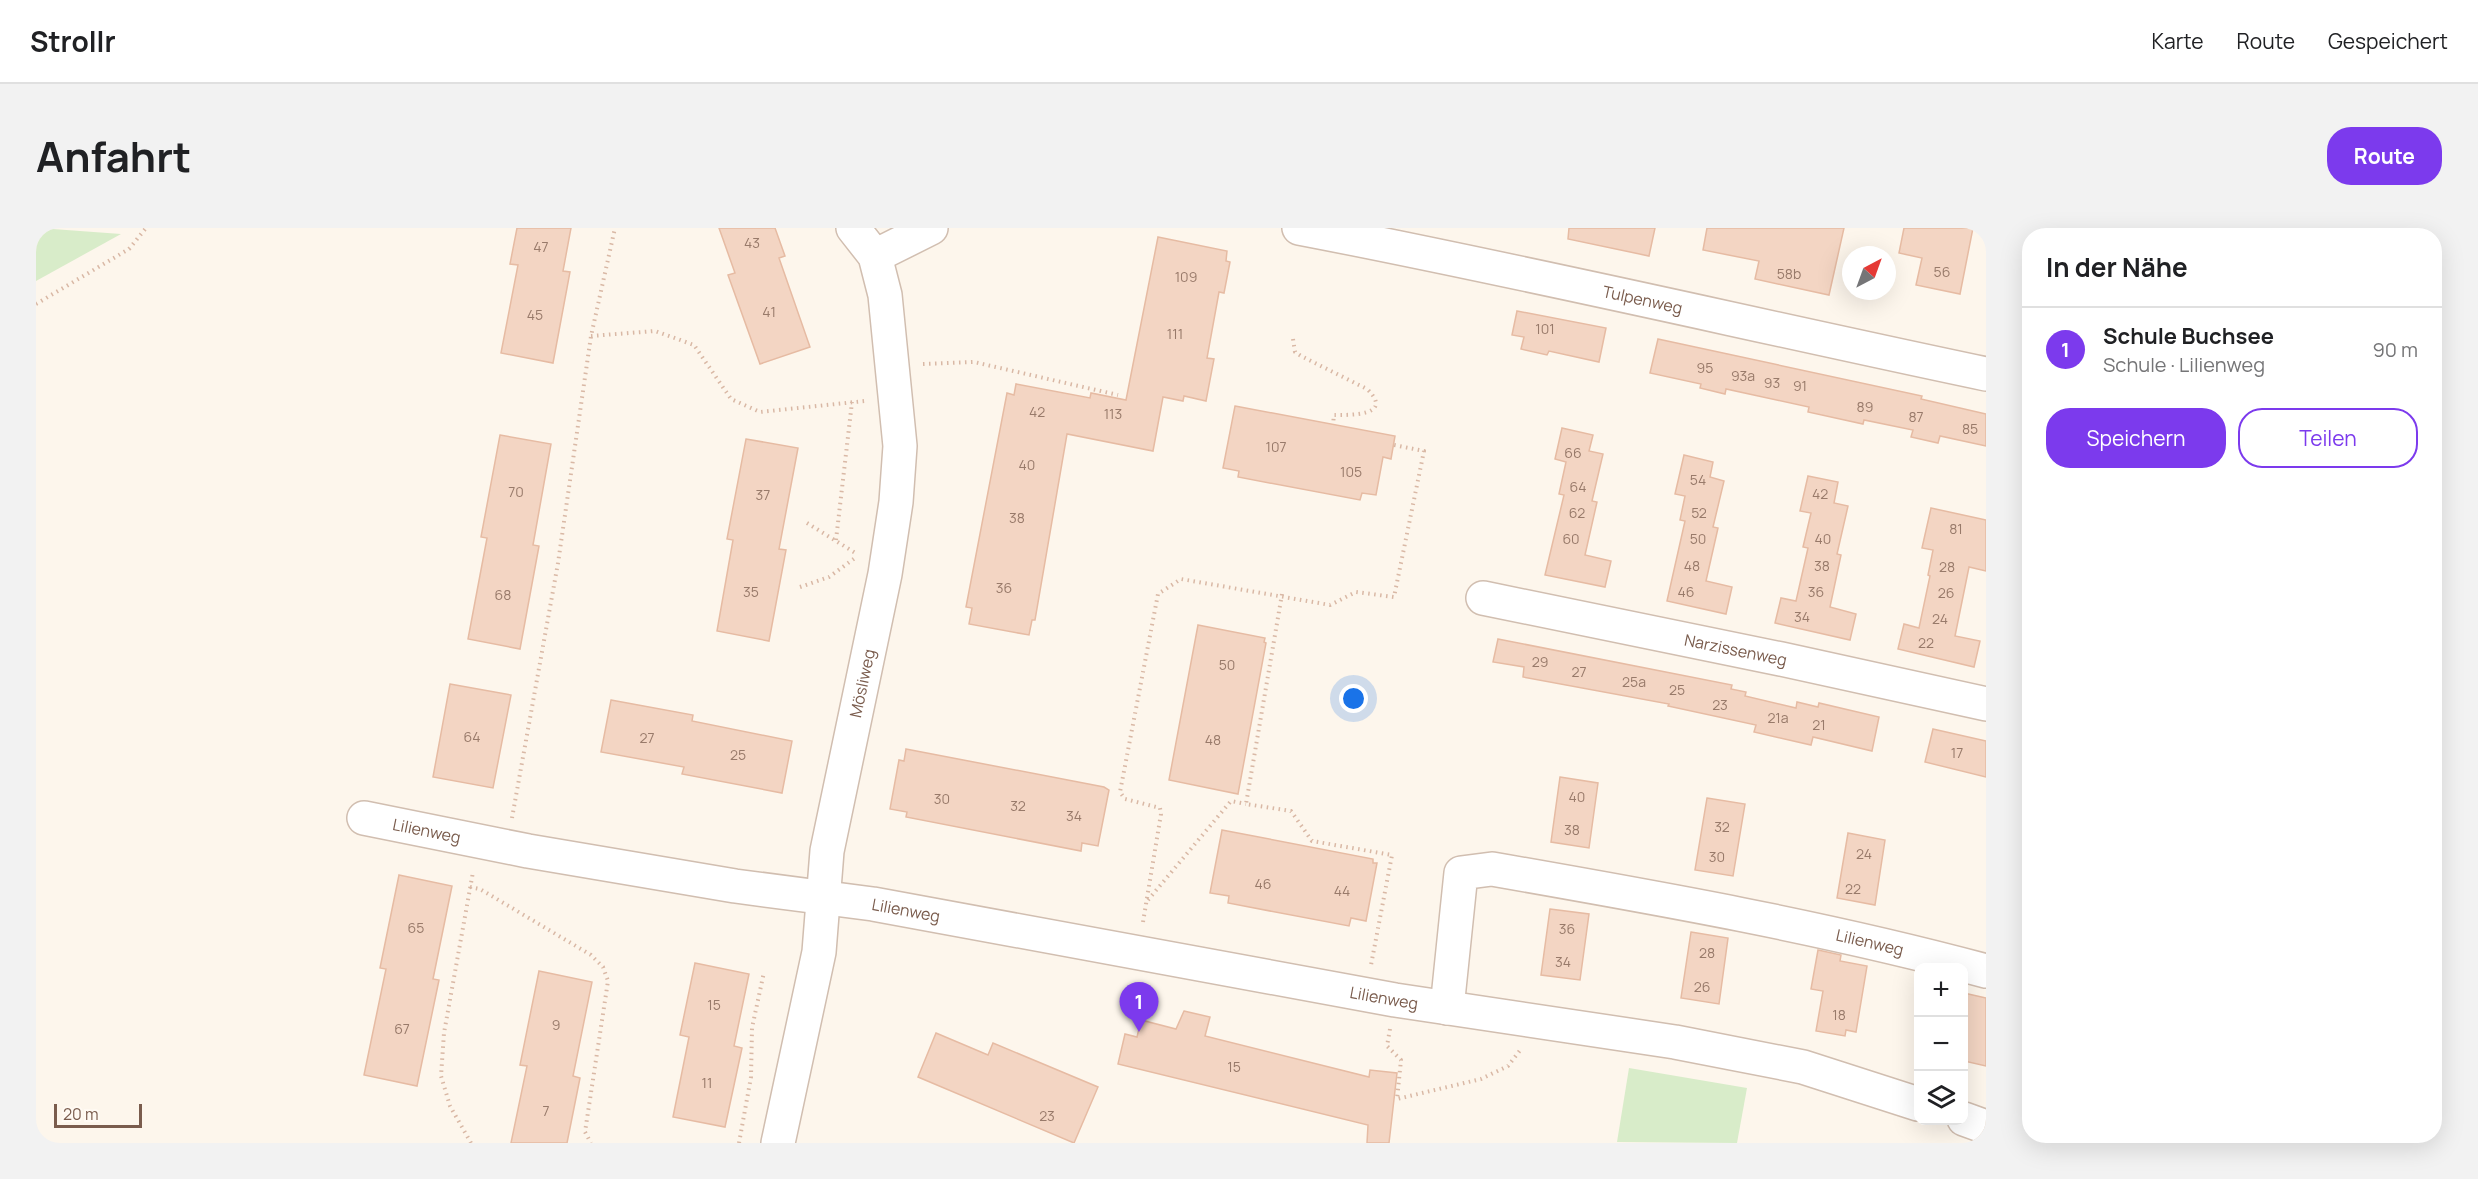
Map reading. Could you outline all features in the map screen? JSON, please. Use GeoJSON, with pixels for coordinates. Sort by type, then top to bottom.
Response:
{"type":"FeatureCollection","features":[{"type":"Feature","properties":{"kind":"street","name":"Mösliweg"},"geometry":{"type":"LineString","coordinates":[[778,1143],[819,952],[821,897],[827,851],[885,574],[896,502],[900,446],[885,294],[875,256],[853,228]]}},
{"type":"Feature","properties":{"kind":"street"},"geometry":{"type":"LineString","coordinates":[[875,256],[931,228]]}},
{"type":"Feature","properties":{"kind":"street","name":"Tulpenweg"},"geometry":{"type":"LineString","coordinates":[[1299,228],[1484,263],[1616,295],[1986,374]]}},
{"type":"Feature","properties":{"kind":"street","name":"Narzissenweg"},"geometry":{"type":"LineString","coordinates":[[1483,598],[1986,704]]}},
{"type":"Feature","properties":{"kind":"street","name":"Lilienweg"},"geometry":{"type":"LineString","coordinates":[[364,818],[493,844],[735,886],[821,897],[1137,952],[1380,998],[1675,1042],[1768,1059],[1803,1067],[1914,1103]]}},
{"type":"Feature","properties":{"kind":"street","name":"Lilienweg"},"geometry":{"type":"LineString","coordinates":[[1447,1008],[1461,873],[1474,870],[1492,869],[1799,925],[1887,944],[1986,971]]}},
{"type":"Feature","properties":{"kind":"street"},"geometry":{"type":"LineString","coordinates":[[1968,1120],[1986,1127]]}},
{"type":"Feature","properties":{"kind":"path"},"geometry":{"type":"LineString","coordinates":[[36,304],[129,249],[146,228]]}},
{"type":"Feature","properties":{"kind":"path"},"geometry":{"type":"LineString","coordinates":[[471,1143],[450,1106],[441,1076],[444,1033],[470,887],[493,844],[558,563],[591,336],[615,228]]}},
{"type":"Feature","properties":{"kind":"path"},"geometry":{"type":"LineString","coordinates":[[591,336],[655,331],[694,345],[731,399],[760,412],[896,398]]}},
{"type":"Feature","properties":{"kind":"path"},"geometry":{"type":"LineString","coordinates":[[1293,339],[1295,352],[1367,389],[1374,395],[1376,403],[1372,410],[1365,414],[1334,416],[1333,424]]}},
{"type":"Feature","properties":{"kind":"path"},"geometry":{"type":"LineString","coordinates":[[893,365],[974,362],[1118,395]]}},
{"type":"Feature","properties":{"kind":"path"},"geometry":{"type":"LineString","coordinates":[[836,540],[852,402]]}},
{"type":"Feature","properties":{"kind":"path"},"geometry":{"type":"LineString","coordinates":[[1137,952],[1161,814],[1160,808],[1154,804],[1125,799],[1120,792],[1158,594],[1181,579],[1282,594],[1330,605],[1356,592],[1394,597],[1424,451],[1394,445]]}},
{"type":"Feature","properties":{"kind":"path"},"geometry":{"type":"LineString","coordinates":[[800,587],[829,577],[858,555],[807,523]]}},
{"type":"Feature","properties":{"kind":"path"},"geometry":{"type":"LineString","coordinates":[[1246,804],[1282,594]]}},
{"type":"Feature","properties":{"kind":"path"},"geometry":{"type":"LineString","coordinates":[[1147,901],[1231,801],[1292,811],[1312,841],[1392,855],[1380,998],[1387,1046],[1401,1060],[1396,1099],[1481,1079],[1508,1066],[1543,1023]]}},
{"type":"Feature","properties":{"kind":"path"},"geometry":{"type":"LineString","coordinates":[[470,887],[480,889],[591,955],[603,967],[608,981],[585,1132],[591,1143]]}},
{"type":"Feature","properties":{"kind":"path"},"geometry":{"type":"LineString","coordinates":[[739,1143],[751,1077],[752,1028],[764,972]]}},
{"type":"Feature","properties":{"kind":"green space"},"geometry":{"type":"Polygon","coordinates":[[[36,228],[39,228],[121,234],[36,281],[36,228]]]}},
{"type":"Feature","properties":{"kind":"green space"},"geometry":{"type":"Polygon","coordinates":[[[1629,1068],[1747,1088],[1737,1143],[1617,1142],[1629,1068]]]}},
{"type":"Feature","properties":{"kind":"building"},"geometry":{"type":"Polygon","coordinates":[[[517,228],[571,228],[563,271],[570,272],[553,363],[501,353],[518,265],[510,264],[517,228]]]}},
{"type":"Feature","properties":{"kind":"building"},"geometry":{"type":"Polygon","coordinates":[[[719,228],[775,228],[785,256],[779,258],[810,347],[760,364],[728,275],[735,273],[719,228]]]}},
{"type":"Feature","properties":{"kind":"building"},"geometry":{"type":"Polygon","coordinates":[[[1569,228],[1655,228],[1649,256],[1568,239],[1569,228]]]}},
{"type":"Feature","properties":{"kind":"building"},"geometry":{"type":"Polygon","coordinates":[[[1707,228],[1844,228],[1829,295],[1755,279],[1759,261],[1703,250],[1707,228]]]}},
{"type":"Feature","properties":{"kind":"building"},"geometry":{"type":"Polygon","coordinates":[[[1904,228],[1973,228],[1960,294],[1916,285],[1922,258],[1899,253],[1904,228]]]}},
{"type":"Feature","properties":{"kind":"building"},"geometry":{"type":"Polygon","coordinates":[[[1158,237],[1227,251],[1226,261],[1230,262],[1224,293],[1219,292],[1207,358],[1214,359],[1206,401],[1184,396],[1183,401],[1163,397],[1153,451],[1067,434],[1035,620],[1032,620],[1029,635],[969,624],[972,608],[966,607],[1007,393],[1014,395],[1016,384],[1090,398],[1091,393],[1126,400],[1158,237]]]}},
{"type":"Feature","properties":{"kind":"building"},"geometry":{"type":"Polygon","coordinates":[[[1517,311],[1606,328],[1599,362],[1549,351],[1547,355],[1521,349],[1524,337],[1512,335],[1517,311]]]}},
{"type":"Feature","properties":{"kind":"building"},"geometry":{"type":"Polygon","coordinates":[[[1658,339],[1922,396],[1921,399],[1986,414],[1986,446],[1940,436],[1938,443],[1911,437],[1913,430],[1864,420],[1863,424],[1808,412],[1809,407],[1726,389],[1725,394],[1700,388],[1701,384],[1650,373],[1658,339]]]}},
{"type":"Feature","properties":{"kind":"building"},"geometry":{"type":"Polygon","coordinates":[[[1235,406],[1395,436],[1391,459],[1383,457],[1376,495],[1362,493],[1360,500],[1238,477],[1239,471],[1223,468],[1235,406]]]}},
{"type":"Feature","properties":{"kind":"building"},"geometry":{"type":"Polygon","coordinates":[[[1562,428],[1593,435],[1589,451],[1603,454],[1592,501],[1597,502],[1585,555],[1611,561],[1605,587],[1545,575],[1564,495],[1559,494],[1566,462],[1555,459],[1562,428]]]}},
{"type":"Feature","properties":{"kind":"building"},"geometry":{"type":"Polygon","coordinates":[[[500,435],[551,444],[533,545],[539,546],[520,649],[468,639],[487,538],[481,537],[500,435]]]}},
{"type":"Feature","properties":{"kind":"building"},"geometry":{"type":"Polygon","coordinates":[[[746,439],[798,448],[779,549],[786,550],[769,641],[717,631],[733,540],[727,539],[746,439]]]}},
{"type":"Feature","properties":{"kind":"building"},"geometry":{"type":"Polygon","coordinates":[[[1684,455],[1713,462],[1710,477],[1724,481],[1713,527],[1718,528],[1706,581],[1732,587],[1726,614],[1667,601],[1685,521],[1680,520],[1685,496],[1675,494],[1684,455]]]}},
{"type":"Feature","properties":{"kind":"building"},"geometry":{"type":"Polygon","coordinates":[[[1808,476],[1838,482],[1834,503],[1848,506],[1837,554],[1841,555],[1830,607],[1856,614],[1850,640],[1775,623],[1781,598],[1796,601],[1808,548],[1803,547],[1811,513],[1800,511],[1808,476]]]}},
{"type":"Feature","properties":{"kind":"building"},"geometry":{"type":"Polygon","coordinates":[[[1931,508],[1986,520],[1986,571],[1969,567],[1955,636],[1980,641],[1974,667],[1898,649],[1904,624],[1919,628],[1933,550],[1922,548],[1931,508]]]}},
{"type":"Feature","properties":{"kind":"building"},"geometry":{"type":"Polygon","coordinates":[[[1198,625],[1265,638],[1266,643],[1238,794],[1169,780],[1198,625]]]}},
{"type":"Feature","properties":{"kind":"building"},"geometry":{"type":"Polygon","coordinates":[[[1498,639],[1732,685],[1731,689],[1746,692],[1745,696],[1796,708],[1797,702],[1818,707],[1819,703],[1879,717],[1872,751],[1813,737],[1811,745],[1754,732],[1756,725],[1668,706],[1669,704],[1523,677],[1524,667],[1493,662],[1498,639]]]}},
{"type":"Feature","properties":{"kind":"building"},"geometry":{"type":"Polygon","coordinates":[[[450,684],[511,695],[493,788],[433,777],[450,684]]]}},
{"type":"Feature","properties":{"kind":"building"},"geometry":{"type":"Polygon","coordinates":[[[611,700],[693,715],[692,721],[792,741],[782,793],[682,774],[684,767],[601,752],[611,700]]]}},
{"type":"Feature","properties":{"kind":"building"},"geometry":{"type":"Polygon","coordinates":[[[1933,729],[1986,741],[1986,777],[1925,762],[1933,729]]]}},
{"type":"Feature","properties":{"kind":"building"},"geometry":{"type":"Polygon","coordinates":[[[906,749],[1104,787],[1109,790],[1098,846],[1082,843],[1081,851],[906,817],[907,812],[890,809],[899,760],[904,761],[906,749]]]}},
{"type":"Feature","properties":{"kind":"building"},"geometry":{"type":"Polygon","coordinates":[[[1560,777],[1598,783],[1589,848],[1551,842],[1560,777]]]}},
{"type":"Feature","properties":{"kind":"building"},"geometry":{"type":"Polygon","coordinates":[[[1707,798],[1745,804],[1733,876],[1695,870],[1707,798]]]}},
{"type":"Feature","properties":{"kind":"building"},"geometry":{"type":"Polygon","coordinates":[[[1222,830],[1373,859],[1373,863],[1377,863],[1366,921],[1351,918],[1349,926],[1228,903],[1229,896],[1210,893],[1222,830]]]}},
{"type":"Feature","properties":{"kind":"building"},"geometry":{"type":"Polygon","coordinates":[[[1848,833],[1885,840],[1875,905],[1837,898],[1848,833]]]}},
{"type":"Feature","properties":{"kind":"building"},"geometry":{"type":"Polygon","coordinates":[[[399,875],[452,886],[433,979],[439,980],[417,1086],[364,1075],[386,969],[380,968],[399,875]]]}},
{"type":"Feature","properties":{"kind":"building"},"geometry":{"type":"Polygon","coordinates":[[[1550,909],[1589,914],[1580,980],[1541,975],[1550,909]]]}},
{"type":"Feature","properties":{"kind":"building"},"geometry":{"type":"Polygon","coordinates":[[[1691,932],[1728,938],[1719,1004],[1681,998],[1691,932]]]}},
{"type":"Feature","properties":{"kind":"building"},"geometry":{"type":"Polygon","coordinates":[[[1818,950],[1841,955],[1840,961],[1867,966],[1856,1032],[1846,1030],[1845,1036],[1816,1031],[1823,991],[1811,989],[1818,950]]]}},
{"type":"Feature","properties":{"kind":"building"},"geometry":{"type":"Polygon","coordinates":[[[695,963],[749,974],[734,1046],[742,1048],[725,1127],[673,1117],[689,1037],[680,1035],[695,963]]]}},
{"type":"Feature","properties":{"kind":"building"},"geometry":{"type":"Polygon","coordinates":[[[539,971],[592,982],[573,1076],[580,1078],[567,1143],[511,1143],[527,1066],[520,1065],[539,971]]]}},
{"type":"Feature","properties":{"kind":"building"},"geometry":{"type":"Polygon","coordinates":[[[1968,994],[1986,998],[1986,1066],[1968,1062],[1968,994]]]}},
{"type":"Feature","properties":{"kind":"building"},"geometry":{"type":"Polygon","coordinates":[[[1184,1011],[1210,1017],[1205,1036],[1369,1077],[1370,1070],[1397,1073],[1389,1143],[1367,1143],[1368,1125],[1118,1064],[1125,1034],[1137,1037],[1141,1020],[1176,1029],[1184,1011]]]}},
{"type":"Feature","properties":{"kind":"building"},"geometry":{"type":"Polygon","coordinates":[[[936,1033],[988,1055],[993,1043],[1098,1087],[1074,1143],[918,1077],[936,1033]]]}},
{"type":"Feature","properties":{"kind":"place","name":"Schule Buchsee"},"geometry":{"type":"Point","coordinates":[1139,1032]}}]}
